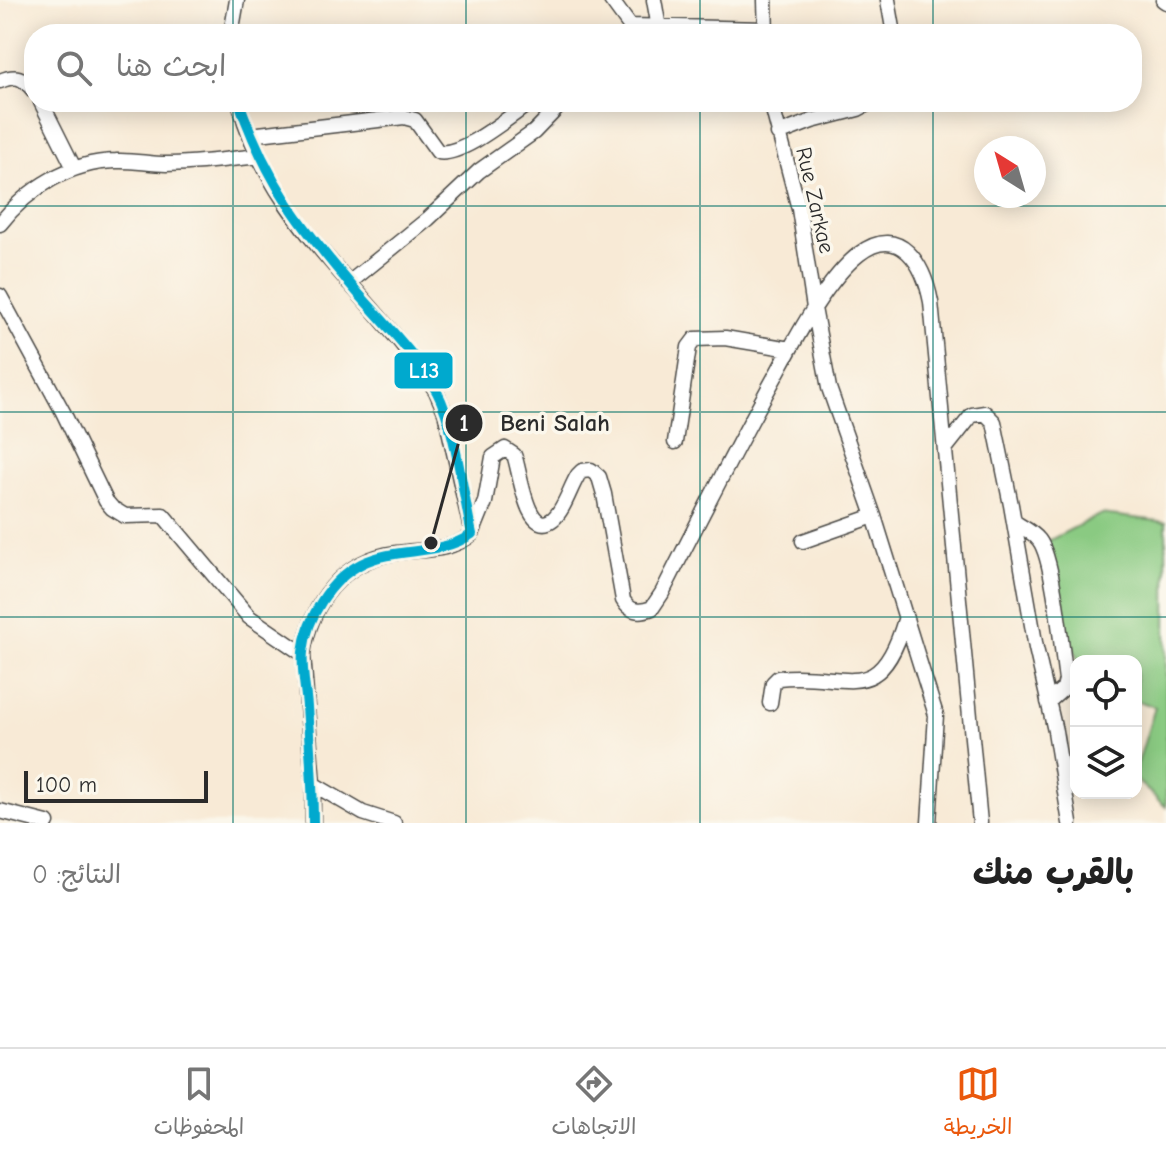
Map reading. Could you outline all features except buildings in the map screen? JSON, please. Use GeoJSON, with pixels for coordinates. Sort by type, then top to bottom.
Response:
{"type":"FeatureCollection","features":[{"type":"Feature","properties":{"kind":"street"},"geometry":{"type":"LineString","coordinates":[[233,24],[237,0]]}},
{"type":"Feature","properties":{"kind":"street"},"geometry":{"type":"LineString","coordinates":[[611,0],[622,24]]}},
{"type":"Feature","properties":{"kind":"street"},"geometry":{"type":"LineString","coordinates":[[654,0],[658,24]]}},
{"type":"Feature","properties":{"kind":"street"},"geometry":{"type":"LineString","coordinates":[[765,0],[766,24]]}},
{"type":"Feature","properties":{"kind":"street"},"geometry":{"type":"LineString","coordinates":[[888,0],[892,24]]}},
{"type":"Feature","properties":{"kind":"street"},"geometry":{"type":"LineString","coordinates":[[0,81],[15,76],[24,80]]}},
{"type":"Feature","properties":{"kind":"street"},"geometry":{"type":"LineString","coordinates":[[46,112],[74,168]]}},
{"type":"Feature","properties":{"kind":"street"},"geometry":{"type":"LineString","coordinates":[[242,112],[259,156],[292,214],[423,373],[441,401],[472,534]]}},
{"type":"Feature","properties":{"kind":"street"},"geometry":{"type":"LineString","coordinates":[[250,135],[404,117],[415,120],[438,152],[450,153],[515,112]]}},
{"type":"Feature","properties":{"kind":"street"},"geometry":{"type":"LineString","coordinates":[[349,283],[428,219],[479,171],[534,132],[553,112]]}},
{"type":"Feature","properties":{"kind":"street","name":"Rue Zarkae"},"geometry":{"type":"LineString","coordinates":[[773,112],[799,209],[832,398],[874,516],[937,723],[929,823]]}},
{"type":"Feature","properties":{"kind":"street"},"geometry":{"type":"LineString","coordinates":[[778,134],[848,112]]}},
{"type":"Feature","properties":{"kind":"street"},"geometry":{"type":"LineString","coordinates":[[0,224],[23,199],[74,168],[118,161],[163,164],[259,156]]}},
{"type":"Feature","properties":{"kind":"street"},"geometry":{"type":"LineString","coordinates":[[313,823],[303,654],[306,637],[318,608],[338,579],[352,567],[381,556],[448,547],[472,534],[485,502],[491,464],[497,452],[505,449],[514,455],[527,506],[539,521],[546,522],[556,516],[582,471],[591,470],[599,477],[623,600],[637,612],[652,608],[814,308],[853,259],[879,244],[897,245],[914,259],[926,279],[931,302],[980,823]]}},
{"type":"Feature","properties":{"kind":"street"},"geometry":{"type":"LineString","coordinates":[[0,296],[112,508],[125,516],[163,515],[249,617],[303,654]]}},
{"type":"Feature","properties":{"kind":"street"},"geometry":{"type":"LineString","coordinates":[[675,442],[689,347],[695,339],[725,338],[790,349]]}},
{"type":"Feature","properties":{"kind":"street"},"geometry":{"type":"LineString","coordinates":[[945,449],[972,415],[985,413],[994,422],[1070,823]]}},
{"type":"Feature","properties":{"kind":"street"},"geometry":{"type":"LineString","coordinates":[[803,541],[874,516]]}},
{"type":"Feature","properties":{"kind":"street"},"geometry":{"type":"LineString","coordinates":[[1014,522],[1040,541],[1046,554],[1056,604],[1066,680],[1064,688],[1048,702]]}},
{"type":"Feature","properties":{"kind":"street"},"geometry":{"type":"LineString","coordinates":[[770,703],[773,683],[778,678],[842,681],[877,673],[891,659],[905,620]]}},
{"type":"Feature","properties":{"kind":"street"},"geometry":{"type":"LineString","coordinates":[[313,784],[363,813],[394,823]]}},
{"type":"Feature","properties":{"kind":"street"},"geometry":{"type":"LineString","coordinates":[[0,811],[47,823]]}},
{"type":"Feature","properties":{"kind":"green space"},"geometry":{"type":"Polygon","coordinates":[[[1101,514],[1166,522],[1166,807],[1142,785],[1142,749],[1155,707],[1142,702],[1142,655],[1076,655],[1040,545],[1101,514]]]}},
{"type":"Feature","properties":{"kind":"transit line","name":"L13"},"geometry":{"type":"LineString","coordinates":[[243,112],[274,181],[303,225],[410,352],[437,392],[454,441],[472,534],[446,546],[389,555],[361,564],[339,580],[315,613],[305,639],[303,659],[313,823]]}},
{"type":"Feature","properties":{"kind":"place","name":"Beni Salah"},"geometry":{"type":"Point","coordinates":[431,543]}}]}
